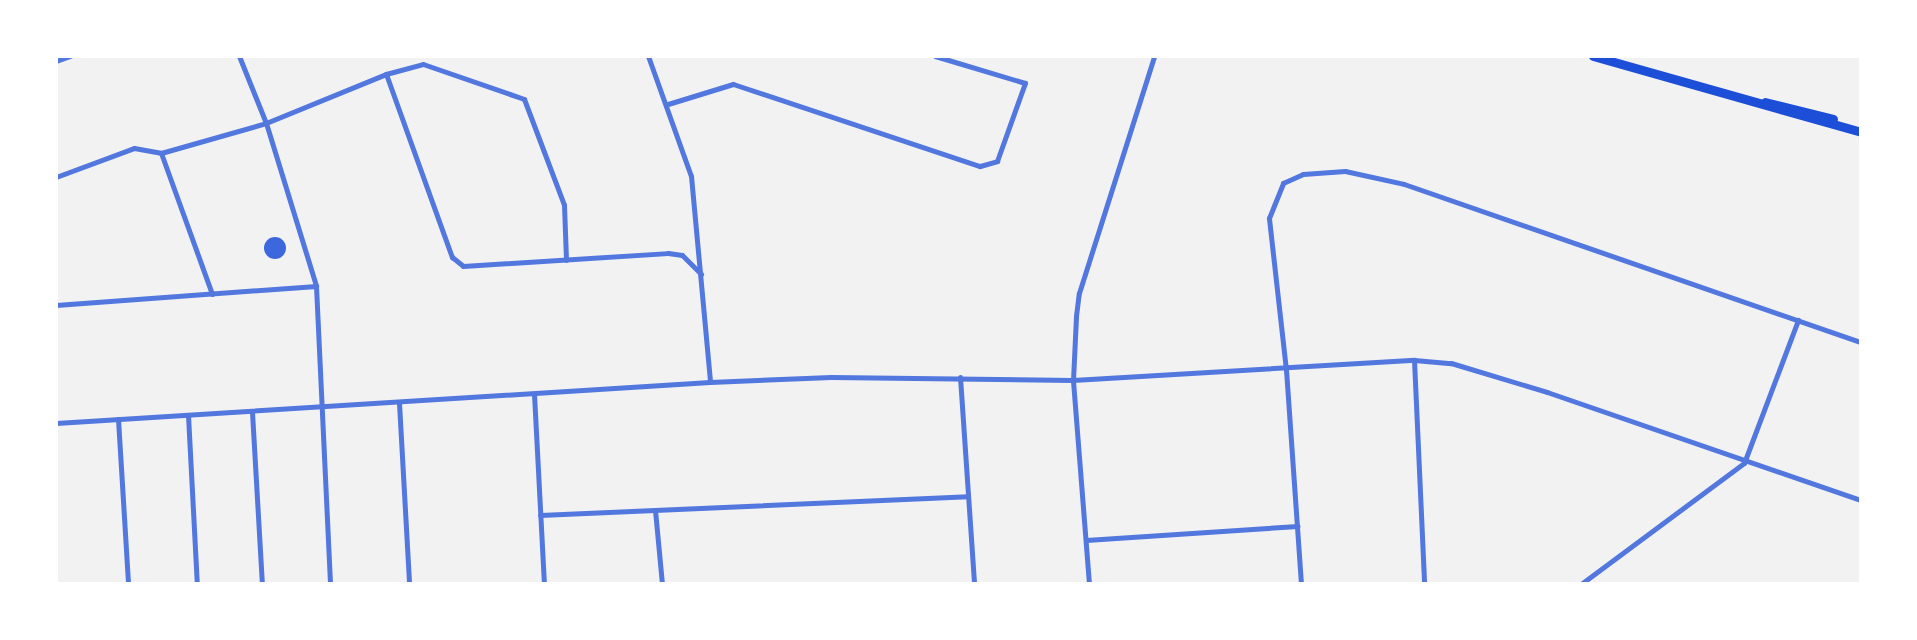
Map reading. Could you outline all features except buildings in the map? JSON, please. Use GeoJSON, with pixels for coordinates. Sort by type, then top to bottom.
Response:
{"type":"FeatureCollection","features":[{"type":"Feature","properties":{"kind":"highway"},"geometry":{"type":"LineString","coordinates":[[1593,56],[1861,132]]}},
{"type":"Feature","properties":{"kind":"highway"},"geometry":{"type":"LineString","coordinates":[[1749,100],[1861,126]]}},
{"type":"Feature","properties":{"kind":"street"},"geometry":{"type":"LineString","coordinates":[[56,61],[70,56]]}},
{"type":"Feature","properties":{"kind":"street"},"geometry":{"type":"LineString","coordinates":[[239,56],[266,123],[316,286],[330,584]]}},
{"type":"Feature","properties":{"kind":"street"},"geometry":{"type":"LineString","coordinates":[[648,56],[668,104],[691,176],[710,382]]}},
{"type":"Feature","properties":{"kind":"street"},"geometry":{"type":"LineString","coordinates":[[668,104],[733,84],[980,166],[997,161],[1025,83],[934,56]]}},
{"type":"Feature","properties":{"kind":"street"},"geometry":{"type":"LineString","coordinates":[[1089,584],[1073,380],[1079,292],[1154,56]]}},
{"type":"Feature","properties":{"kind":"street"},"geometry":{"type":"LineString","coordinates":[[56,177],[134,148],[161,153],[266,123],[386,74],[423,64],[524,99],[564,205],[566,260]]}},
{"type":"Feature","properties":{"kind":"street"},"geometry":{"type":"LineString","coordinates":[[386,74],[452,257],[463,266],[681,255],[701,274]]}},
{"type":"Feature","properties":{"kind":"street"},"geometry":{"type":"LineString","coordinates":[[161,153],[212,295]]}},
{"type":"Feature","properties":{"kind":"street"},"geometry":{"type":"LineString","coordinates":[[1301,584],[1286,370],[1269,218],[1283,183],[1303,174],[1323,170],[1367,174],[1861,342]]}},
{"type":"Feature","properties":{"kind":"street"},"geometry":{"type":"LineString","coordinates":[[56,305],[316,286]]}},
{"type":"Feature","properties":{"kind":"street"},"geometry":{"type":"LineString","coordinates":[[1581,584],[1589,582],[1744,463],[1798,320]]}},
{"type":"Feature","properties":{"kind":"street"},"geometry":{"type":"LineString","coordinates":[[1414,360],[1424,584]]}},
{"type":"Feature","properties":{"kind":"street"},"geometry":{"type":"LineString","coordinates":[[56,423],[320,409],[710,382],[960,377],[1073,380],[1286,370],[1414,360],[1451,363],[1547,393],[1744,463],[1861,500]]}},
{"type":"Feature","properties":{"kind":"street"},"geometry":{"type":"LineString","coordinates":[[960,377],[974,584]]}},
{"type":"Feature","properties":{"kind":"street"},"geometry":{"type":"LineString","coordinates":[[534,394],[544,584]]}},
{"type":"Feature","properties":{"kind":"street"},"geometry":{"type":"LineString","coordinates":[[399,403],[409,584]]}},
{"type":"Feature","properties":{"kind":"street"},"geometry":{"type":"LineString","coordinates":[[252,412],[262,584]]}},
{"type":"Feature","properties":{"kind":"street"},"geometry":{"type":"LineString","coordinates":[[188,415],[197,584]]}},
{"type":"Feature","properties":{"kind":"street"},"geometry":{"type":"LineString","coordinates":[[118,419],[128,584]]}},
{"type":"Feature","properties":{"kind":"street"},"geometry":{"type":"LineString","coordinates":[[540,515],[968,496]]}},
{"type":"Feature","properties":{"kind":"street"},"geometry":{"type":"LineString","coordinates":[[655,510],[663,584]]}},
{"type":"Feature","properties":{"kind":"street"},"geometry":{"type":"LineString","coordinates":[[1086,540],[1298,526]]}}]}
